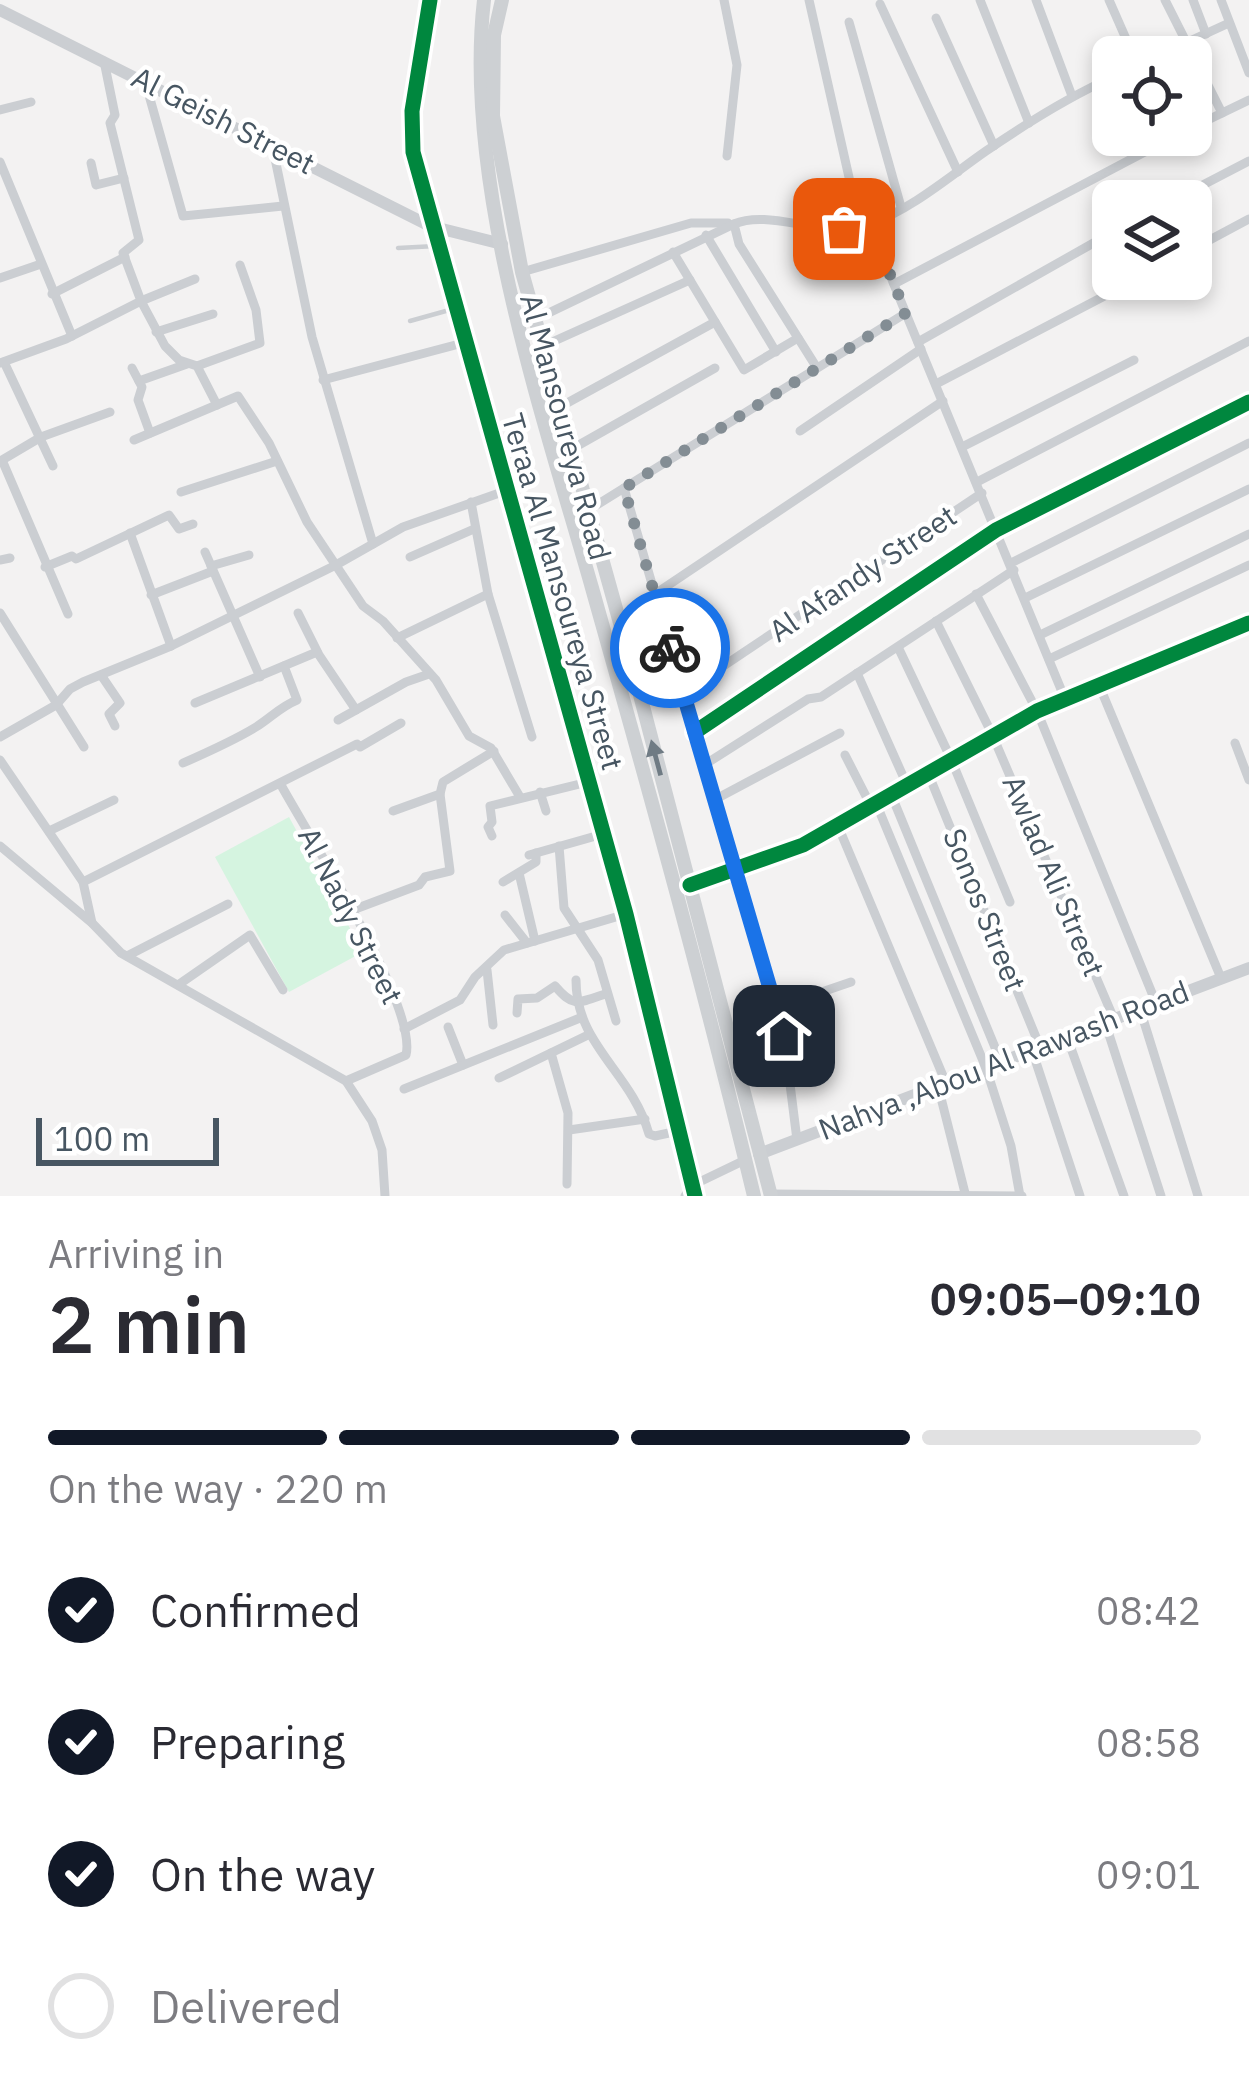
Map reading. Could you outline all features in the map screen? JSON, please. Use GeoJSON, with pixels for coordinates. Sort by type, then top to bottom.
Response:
{"type":"FeatureCollection","features":[{"type":"Feature","properties":{"kind":"main road","name":"Al Mansoureya Road"},"geometry":{"type":"LineString","coordinates":[[484,0],[482,106],[494,243],[752,1157],[771,1195]]}},
{"type":"Feature","properties":{"kind":"main road","name":"Al Mansoureya Road"},"geometry":{"type":"LineString","coordinates":[[502,0],[491,73],[493,116],[522,272],[690,885],[752,1157],[754,1196]]}},
{"type":"Feature","properties":{"kind":"main road"},"geometry":{"type":"LineString","coordinates":[[622,694],[638,691]]}},
{"type":"Feature","properties":{"kind":"street","name":"Teraa Al Mansoureya Street"},"geometry":{"type":"LineString","coordinates":[[430,0],[411,127],[412,152],[626,914],[691,1193]]}},
{"type":"Feature","properties":{"kind":"street"},"geometry":{"type":"LineString","coordinates":[[724,0],[737,65],[727,156]]}},
{"type":"Feature","properties":{"kind":"street"},"geometry":{"type":"LineString","coordinates":[[809,0],[865,225],[944,401],[1065,699]]}},
{"type":"Feature","properties":{"kind":"street"},"geometry":{"type":"LineString","coordinates":[[980,0],[1029,123]]}},
{"type":"Feature","properties":{"kind":"street"},"geometry":{"type":"LineString","coordinates":[[1036,0],[1072,96]]}},
{"type":"Feature","properties":{"kind":"street"},"geometry":{"type":"LineString","coordinates":[[1109,0],[1125,36]]}},
{"type":"Feature","properties":{"kind":"street"},"geometry":{"type":"LineString","coordinates":[[1165,0],[1181,36]]}},
{"type":"Feature","properties":{"kind":"street"},"geometry":{"type":"LineString","coordinates":[[1192,0],[1206,34]]}},
{"type":"Feature","properties":{"kind":"street"},"geometry":{"type":"LineString","coordinates":[[1237,0],[1222,3],[1248,69]]}},
{"type":"Feature","properties":{"kind":"street"},"geometry":{"type":"LineString","coordinates":[[880,4],[958,172]]}},
{"type":"Feature","properties":{"kind":"street","name":"Al Geish Street"},"geometry":{"type":"LineString","coordinates":[[0,10],[430,226],[494,243]]}},
{"type":"Feature","properties":{"kind":"street"},"geometry":{"type":"LineString","coordinates":[[936,18],[994,146]]}},
{"type":"Feature","properties":{"kind":"street"},"geometry":{"type":"LineString","coordinates":[[849,22],[901,208]]}},
{"type":"Feature","properties":{"kind":"street"},"geometry":{"type":"LineString","coordinates":[[1202,36],[1229,23]]}},
{"type":"Feature","properties":{"kind":"street"},"geometry":{"type":"LineString","coordinates":[[104,61],[115,115],[110,123],[140,240],[123,251],[156,332],[178,360],[194,364],[217,405]]}},
{"type":"Feature","properties":{"kind":"street"},"geometry":{"type":"LineString","coordinates":[[145,82],[183,216],[283,206]]}},
{"type":"Feature","properties":{"kind":"street"},"geometry":{"type":"LineString","coordinates":[[522,272],[691,223],[757,220],[825,230],[865,225],[901,208],[1092,86]]}},
{"type":"Feature","properties":{"kind":"street"},"geometry":{"type":"LineString","coordinates":[[1212,95],[1222,113]]}},
{"type":"Feature","properties":{"kind":"street"},"geometry":{"type":"LineString","coordinates":[[1212,118],[1249,100]]}},
{"type":"Feature","properties":{"kind":"street"},"geometry":{"type":"LineString","coordinates":[[0,110],[32,102]]}},
{"type":"Feature","properties":{"kind":"street"},"geometry":{"type":"LineString","coordinates":[[272,145],[323,380],[373,544]]}},
{"type":"Feature","properties":{"kind":"street"},"geometry":{"type":"LineString","coordinates":[[894,284],[1135,156]]}},
{"type":"Feature","properties":{"kind":"street"},"geometry":{"type":"LineString","coordinates":[[1212,180],[1249,161]]}},
{"type":"Feature","properties":{"kind":"street"},"geometry":{"type":"LineString","coordinates":[[0,162],[3,180],[72,336]]}},
{"type":"Feature","properties":{"kind":"street"},"geometry":{"type":"LineString","coordinates":[[91,164],[97,185],[124,178]]}},
{"type":"Feature","properties":{"kind":"street"},"geometry":{"type":"LineString","coordinates":[[1212,239],[1249,219]]}},
{"type":"Feature","properties":{"kind":"street"},"geometry":{"type":"LineString","coordinates":[[534,320],[734,224]]}},
{"type":"Feature","properties":{"kind":"street"},"geometry":{"type":"LineString","coordinates":[[734,224],[739,244],[817,368]]}},
{"type":"Feature","properties":{"kind":"street"},"geometry":{"type":"LineString","coordinates":[[706,235],[776,352]]}},
{"type":"Feature","properties":{"kind":"street"},"geometry":{"type":"LineString","coordinates":[[800,431],[920,346],[1092,244]]}},
{"type":"Feature","properties":{"kind":"street"},"geometry":{"type":"LineString","coordinates":[[673,252],[744,370],[798,338]]}},
{"type":"Feature","properties":{"kind":"street"},"geometry":{"type":"LineString","coordinates":[[52,294],[125,257]]}},
{"type":"Feature","properties":{"kind":"street"},"geometry":{"type":"LineString","coordinates":[[0,278],[41,264]]}},
{"type":"Feature","properties":{"kind":"street"},"geometry":{"type":"LineString","coordinates":[[139,381],[260,343],[256,310],[240,265]]}},
{"type":"Feature","properties":{"kind":"street"},"geometry":{"type":"LineString","coordinates":[[53,466],[2,363],[194,279]]}},
{"type":"Feature","properties":{"kind":"street"},"geometry":{"type":"LineString","coordinates":[[541,347],[689,280]]}},
{"type":"Feature","properties":{"kind":"street"},"geometry":{"type":"LineString","coordinates":[[936,384],[1097,300]]}},
{"type":"Feature","properties":{"kind":"street"},"geometry":{"type":"LineString","coordinates":[[587,511],[906,313]]}},
{"type":"Feature","properties":{"kind":"street"},"geometry":{"type":"LineString","coordinates":[[156,332],[213,314]]}},
{"type":"Feature","properties":{"kind":"street"},"geometry":{"type":"LineString","coordinates":[[558,408],[715,322]]}},
{"type":"Feature","properties":{"kind":"street","name":"Al Afandy Street"},"geometry":{"type":"LineString","coordinates":[[683,693],[767,640],[979,488],[1249,341]]}},
{"type":"Feature","properties":{"kind":"street"},"geometry":{"type":"LineString","coordinates":[[323,380],[463,343]]}},
{"type":"Feature","properties":{"kind":"street"},"geometry":{"type":"LineString","coordinates":[[962,447],[1134,360]]}},
{"type":"Feature","properties":{"kind":"street"},"geometry":{"type":"LineString","coordinates":[[132,368],[142,390],[138,400],[150,434]]}},
{"type":"Feature","properties":{"kind":"street"},"geometry":{"type":"LineString","coordinates":[[570,450],[715,368]]}},
{"type":"Feature","properties":{"kind":"street"},"geometry":{"type":"LineString","coordinates":[[134,440],[233,395],[239,398],[307,522],[362,606],[383,621],[429,674],[469,736],[494,752],[520,797]]}},
{"type":"Feature","properties":{"kind":"street"},"geometry":{"type":"LineString","coordinates":[[655,594],[944,401]]}},
{"type":"Feature","properties":{"kind":"street"},"geometry":{"type":"LineString","coordinates":[[695,732],[996,530],[1249,402]]}},
{"type":"Feature","properties":{"kind":"street"},"geometry":{"type":"LineString","coordinates":[[68,614],[2,461],[41,437],[110,412]]}},
{"type":"Feature","properties":{"kind":"street"},"geometry":{"type":"LineString","coordinates":[[704,765],[808,699],[821,697],[1012,566],[1249,443]]}},
{"type":"Feature","properties":{"kind":"street"},"geometry":{"type":"LineString","coordinates":[[182,492],[277,461]]}},
{"type":"Feature","properties":{"kind":"street"},"geometry":{"type":"LineString","coordinates":[[624,488],[776,1008],[787,1050],[797,1140]]}},
{"type":"Feature","properties":{"kind":"street"},"geometry":{"type":"LineString","coordinates":[[1025,598],[1249,489]]}},
{"type":"Feature","properties":{"kind":"street"},"geometry":{"type":"LineString","coordinates":[[0,737],[58,702],[70,689],[171,646],[418,520],[505,490]]}},
{"type":"Feature","properties":{"kind":"street"},"geometry":{"type":"LineString","coordinates":[[471,502],[488,594],[532,737]]}},
{"type":"Feature","properties":{"kind":"street"},"geometry":{"type":"LineString","coordinates":[[45,567],[72,556],[76,559],[169,515],[179,530],[193,524]]}},
{"type":"Feature","properties":{"kind":"street"},"geometry":{"type":"LineString","coordinates":[[410,557],[474,530]]}},
{"type":"Feature","properties":{"kind":"street"},"geometry":{"type":"LineString","coordinates":[[130,533],[171,646]]}},
{"type":"Feature","properties":{"kind":"street"},"geometry":{"type":"LineString","coordinates":[[1040,635],[1249,534]]}},
{"type":"Feature","properties":{"kind":"street"},"geometry":{"type":"LineString","coordinates":[[205,552],[260,676]]}},
{"type":"Feature","properties":{"kind":"street"},"geometry":{"type":"LineString","coordinates":[[151,595],[249,555]]}},
{"type":"Feature","properties":{"kind":"street"},"geometry":{"type":"LineString","coordinates":[[1049,659],[1249,565]]}},
{"type":"Feature","properties":{"kind":"street"},"geometry":{"type":"LineString","coordinates":[[397,638],[488,594]]}},
{"type":"Feature","properties":{"kind":"street"},"geometry":{"type":"LineString","coordinates":[[976,594],[1037,711],[1156,1003]]}},
{"type":"Feature","properties":{"kind":"street"},"geometry":{"type":"LineString","coordinates":[[0,613],[84,747]]}},
{"type":"Feature","properties":{"kind":"street"},"geometry":{"type":"LineString","coordinates":[[298,613],[317,652],[356,710]]}},
{"type":"Feature","properties":{"kind":"street","name":"Awlad Ali Street"},"geometry":{"type":"LineString","coordinates":[[936,621],[992,734],[1109,1020],[1160,1196]]}},
{"type":"Feature","properties":{"kind":"street"},"geometry":{"type":"LineString","coordinates":[[690,885],[803,845],[1037,711],[1247,628]]}},
{"type":"Feature","properties":{"kind":"street"},"geometry":{"type":"LineString","coordinates":[[898,646],[1010,902]]}},
{"type":"Feature","properties":{"kind":"street"},"geometry":{"type":"LineString","coordinates":[[195,703],[317,652]]}},
{"type":"Feature","properties":{"kind":"street"},"geometry":{"type":"LineString","coordinates":[[183,763],[250,731],[272,717],[278,707],[297,701],[284,666]]}},
{"type":"Feature","properties":{"kind":"street"},"geometry":{"type":"LineString","coordinates":[[857,673],[907,785]]}},
{"type":"Feature","properties":{"kind":"street"},"geometry":{"type":"LineString","coordinates":[[338,720],[429,674]]}},
{"type":"Feature","properties":{"kind":"street"},"geometry":{"type":"LineString","coordinates":[[101,675],[120,703],[109,714],[115,725]]}},
{"type":"Feature","properties":{"kind":"street"},"geometry":{"type":"LineString","coordinates":[[1099,685],[1221,978]]}},
{"type":"Feature","properties":{"kind":"street"},"geometry":{"type":"LineString","coordinates":[[83,882],[401,723]]}},
{"type":"Feature","properties":{"kind":"street"},"geometry":{"type":"LineString","coordinates":[[715,800],[840,734]]}},
{"type":"Feature","properties":{"kind":"street"},"geometry":{"type":"LineString","coordinates":[[1234,743],[1249,780]]}},
{"type":"Feature","properties":{"kind":"street"},"geometry":{"type":"LineString","coordinates":[[350,911],[450,870],[442,782],[494,752]]}},
{"type":"Feature","properties":{"kind":"street"},"geometry":{"type":"LineString","coordinates":[[771,1195],[1021,1196],[986,1068],[873,805],[845,755]]}},
{"type":"Feature","properties":{"kind":"street"},"geometry":{"type":"LineString","coordinates":[[0,760],[83,882],[92,922]]}},
{"type":"Feature","properties":{"kind":"street","name":"Sonos Street"},"geometry":{"type":"LineString","coordinates":[[928,773],[1036,1049],[1080,1196]]}},
{"type":"Feature","properties":{"kind":"street"},"geometry":{"type":"LineString","coordinates":[[492,836],[490,806],[588,782]]}},
{"type":"Feature","properties":{"kind":"street","name":"Al Nady Street"},"geometry":{"type":"LineString","coordinates":[[281,785],[397,1000],[409,1052],[346,1081]]}},
{"type":"Feature","properties":{"kind":"street"},"geometry":{"type":"LineString","coordinates":[[540,792],[547,811]]}},
{"type":"Feature","properties":{"kind":"street"},"geometry":{"type":"LineString","coordinates":[[393,811],[440,794]]}},
{"type":"Feature","properties":{"kind":"street"},"geometry":{"type":"LineString","coordinates":[[891,794],[1001,1062]]}},
{"type":"Feature","properties":{"kind":"street"},"geometry":{"type":"LineString","coordinates":[[49,830],[113,800]]}},
{"type":"Feature","properties":{"kind":"street"},"geometry":{"type":"LineString","coordinates":[[838,826],[942,1085],[965,1193]]}},
{"type":"Feature","properties":{"kind":"street"},"geometry":{"type":"LineString","coordinates":[[503,882],[537,861],[533,854],[603,834]]}},
{"type":"Feature","properties":{"kind":"street"},"geometry":{"type":"LineString","coordinates":[[0,846],[92,922],[114,948],[346,1081],[357,1092],[382,1150],[385,1196]]}},
{"type":"Feature","properties":{"kind":"street"},"geometry":{"type":"LineString","coordinates":[[559,847],[561,896],[598,960],[616,1022]]}},
{"type":"Feature","properties":{"kind":"street"},"geometry":{"type":"LineString","coordinates":[[519,873],[531,942]]}},
{"type":"Feature","properties":{"kind":"street"},"geometry":{"type":"LineString","coordinates":[[127,956],[228,904]]}},
{"type":"Feature","properties":{"kind":"street"},"geometry":{"type":"LineString","coordinates":[[404,1030],[460,1000],[475,977],[505,950],[626,914]]}},
{"type":"Feature","properties":{"kind":"street"},"geometry":{"type":"LineString","coordinates":[[506,915],[531,942]]}},
{"type":"Feature","properties":{"kind":"street"},"geometry":{"type":"LineString","coordinates":[[178,985],[250,935],[283,990]]}},
{"type":"Feature","properties":{"kind":"street","name":"Nahya ,Abou Al Rawash Road"},"geometry":{"type":"LineString","coordinates":[[752,1157],[1249,968]]}},
{"type":"Feature","properties":{"kind":"street"},"geometry":{"type":"LineString","coordinates":[[487,970],[494,1025]]}},
{"type":"Feature","properties":{"kind":"street"},"geometry":{"type":"LineString","coordinates":[[576,980],[580,1018],[588,1035],[634,1094],[652,1136],[678,1131]]}},
{"type":"Feature","properties":{"kind":"street"},"geometry":{"type":"LineString","coordinates":[[776,1008],[851,982]]}},
{"type":"Feature","properties":{"kind":"street"},"geometry":{"type":"LineString","coordinates":[[518,1013],[518,999],[537,990],[556,986],[562,998],[577,1003],[605,994]]}},
{"type":"Feature","properties":{"kind":"street"},"geometry":{"type":"LineString","coordinates":[[1140,1009],[1198,1196]]}},
{"type":"Feature","properties":{"kind":"street"},"geometry":{"type":"LineString","coordinates":[[404,1089],[580,1018]]}},
{"type":"Feature","properties":{"kind":"street"},"geometry":{"type":"LineString","coordinates":[[448,1027],[464,1065]]}},
{"type":"Feature","properties":{"kind":"street"},"geometry":{"type":"LineString","coordinates":[[499,1078],[588,1035]]}},
{"type":"Feature","properties":{"kind":"street"},"geometry":{"type":"LineString","coordinates":[[1067,1037],[1124,1196]]}},
{"type":"Feature","properties":{"kind":"street"},"geometry":{"type":"LineString","coordinates":[[551,1053],[561,1078],[569,1130],[567,1184]]}},
{"type":"Feature","properties":{"kind":"street"},"geometry":{"type":"LineString","coordinates":[[569,1130],[645,1119]]}},
{"type":"Feature","properties":{"kind":"street"},"geometry":{"type":"LineString","coordinates":[[691,1193],[705,1179],[752,1157]]}},
{"type":"Feature","properties":{"kind":"lane"},"geometry":{"type":"LineString","coordinates":[[398,248],[436,246]]}},
{"type":"Feature","properties":{"kind":"lane"},"geometry":{"type":"LineString","coordinates":[[410,321],[453,309]]}},
{"type":"Feature","properties":{"kind":"green space"},"geometry":{"type":"Polygon","coordinates":[[[289,817],[363,952],[289,992],[215,857],[289,817]]]}},
{"type":"Feature","properties":{"kind":"cycle path"},"geometry":{"type":"LineString","coordinates":[[430,0],[412,111],[413,152],[626,914],[695,1196]]}},
{"type":"Feature","properties":{"kind":"cycle path"},"geometry":{"type":"LineString","coordinates":[[695,732],[996,530],[1249,402]]}},
{"type":"Feature","properties":{"kind":"cycle path"},"geometry":{"type":"LineString","coordinates":[[690,885],[803,845],[1037,711],[1249,623]]}},
{"type":"Feature","properties":{"kind":"way so far"},"geometry":{"type":"LineString","coordinates":[[670,648],[624,488],[906,313],[869,224],[844,229]]}},
{"type":"Feature","properties":{"kind":"route"},"geometry":{"type":"LineString","coordinates":[[670,648],[784,1036]]}}]}
